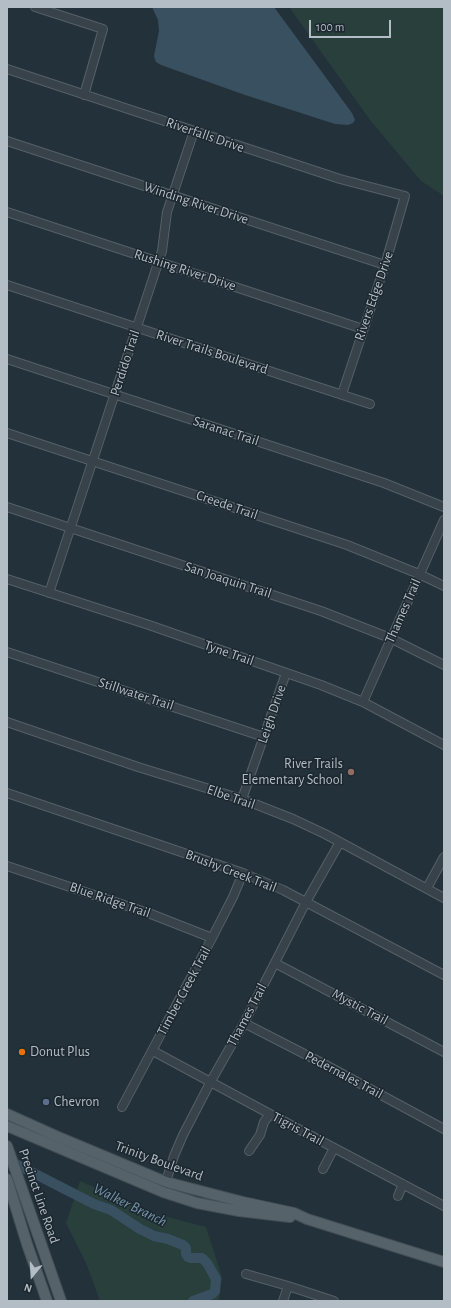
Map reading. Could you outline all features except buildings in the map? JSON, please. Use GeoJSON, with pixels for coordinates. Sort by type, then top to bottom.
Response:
{"type":"FeatureCollection","features":[{"type":"Feature","properties":{"kind":"main road","name":"Trinity Boulevard"},"geometry":{"type":"LineString","coordinates":[[7,1114],[166,1182],[289,1212],[444,1262]]}},
{"type":"Feature","properties":{"kind":"main road","name":"Trinity Boulevard"},"geometry":{"type":"LineString","coordinates":[[7,1126],[163,1192],[197,1203],[239,1211],[308,1219]]}},
{"type":"Feature","properties":{"kind":"main road","name":"Precinct Line Road"},"geometry":{"type":"LineString","coordinates":[[7,1146],[60,1301]]}},
{"type":"Feature","properties":{"kind":"main road","name":"Precinct Line Road"},"geometry":{"type":"LineString","coordinates":[[7,1179],[27,1244],[47,1301]]}},
{"type":"Feature","properties":{"kind":"street"},"geometry":{"type":"LineString","coordinates":[[36,7],[103,29],[84,95]]}},
{"type":"Feature","properties":{"kind":"street","name":"Riverfalls Drive"},"geometry":{"type":"LineString","coordinates":[[7,70],[340,179],[405,196]]}},
{"type":"Feature","properties":{"kind":"street","name":"Perdido Trail"},"geometry":{"type":"LineString","coordinates":[[49,593],[164,242],[167,212],[194,130]]}},
{"type":"Feature","properties":{"kind":"street","name":"Winding River Drive"},"geometry":{"type":"LineString","coordinates":[[7,141],[385,265]]}},
{"type":"Feature","properties":{"kind":"street","name":"Rivers Edge Drive"},"geometry":{"type":"LineString","coordinates":[[342,394],[385,265],[405,196]]}},
{"type":"Feature","properties":{"kind":"street","name":"Rushing River Drive"},"geometry":{"type":"LineString","coordinates":[[7,212],[363,329]]}},
{"type":"Feature","properties":{"kind":"street","name":"River Trails Boulevard"},"geometry":{"type":"LineString","coordinates":[[7,285],[370,404]]}},
{"type":"Feature","properties":{"kind":"street","name":"Saranac Trail"},"geometry":{"type":"LineString","coordinates":[[7,359],[384,483],[444,507]]}},
{"type":"Feature","properties":{"kind":"street","name":"Creede Trail"},"geometry":{"type":"LineString","coordinates":[[7,433],[93,460],[346,545],[419,574],[444,586]]}},
{"type":"Feature","properties":{"kind":"street","name":"San Joaquin Trail"},"geometry":{"type":"LineString","coordinates":[[7,507],[321,611],[390,638],[444,665]]}},
{"type":"Feature","properties":{"kind":"street","name":"Thames Trail"},"geometry":{"type":"LineString","coordinates":[[363,702],[390,638],[444,520]]}},
{"type":"Feature","properties":{"kind":"street","name":"Tyne Trail"},"geometry":{"type":"LineString","coordinates":[[7,579],[148,625],[321,685],[363,702],[444,745]]}},
{"type":"Feature","properties":{"kind":"street","name":"Stillwater Trail"},"geometry":{"type":"LineString","coordinates":[[7,652],[264,737]]}},
{"type":"Feature","properties":{"kind":"street","name":"Leigh Drive"},"geometry":{"type":"LineString","coordinates":[[242,799],[286,673]]}},
{"type":"Feature","properties":{"kind":"street","name":"Elbe Trail"},"geometry":{"type":"LineString","coordinates":[[7,722],[138,767],[242,799],[293,819],[316,829],[444,898]]}},
{"type":"Feature","properties":{"kind":"street","name":"Brushy Creek Trail"},"geometry":{"type":"LineString","coordinates":[[7,793],[243,873],[283,890],[444,975]]}},
{"type":"Feature","properties":{"kind":"street","name":"Thames Trail"},"geometry":{"type":"LineString","coordinates":[[163,1192],[183,1135],[211,1081],[244,1023],[306,902],[340,842]]}},
{"type":"Feature","properties":{"kind":"street"},"geometry":{"type":"LineString","coordinates":[[427,888],[444,856]]}},
{"type":"Feature","properties":{"kind":"street","name":"Blue Ridge Trail"},"geometry":{"type":"LineString","coordinates":[[7,866],[151,914],[212,938]]}},
{"type":"Feature","properties":{"kind":"street","name":"Timber Creek Trail"},"geometry":{"type":"LineString","coordinates":[[122,1107],[212,938],[233,897],[243,873]]}},
{"type":"Feature","properties":{"kind":"street","name":"Mystic Trail"},"geometry":{"type":"LineString","coordinates":[[275,963],[444,1052]]}},
{"type":"Feature","properties":{"kind":"street","name":"Pedernales Trail"},"geometry":{"type":"LineString","coordinates":[[244,1023],[324,1064],[444,1129]]}},
{"type":"Feature","properties":{"kind":"street","name":"Tigris Trail"},"geometry":{"type":"LineString","coordinates":[[153,1051],[444,1206]]}},
{"type":"Feature","properties":{"kind":"street"},"geometry":{"type":"LineString","coordinates":[[249,1151],[260,1135],[264,1122],[270,1114]]}},
{"type":"Feature","properties":{"kind":"street"},"geometry":{"type":"LineString","coordinates":[[323,1169],[334,1148]]}},
{"type":"Feature","properties":{"kind":"street"},"geometry":{"type":"LineString","coordinates":[[398,1196],[403,1184]]}},
{"type":"Feature","properties":{"kind":"street"},"geometry":{"type":"LineString","coordinates":[[246,1274],[334,1301]]}},
{"type":"Feature","properties":{"kind":"street"},"geometry":{"type":"LineString","coordinates":[[283,1301],[288,1286]]}},
{"type":"Feature","properties":{"kind":"green space"},"geometry":{"type":"Polygon","coordinates":[[[289,7],[444,7],[444,196],[421,181],[370,120],[289,7]]]}},
{"type":"Feature","properties":{"kind":"green space"},"geometry":{"type":"Polygon","coordinates":[[[80,1181],[160,1215],[206,1227],[222,1277],[219,1301],[100,1301],[86,1263],[66,1223],[80,1181]]]}},
{"type":"Feature","properties":{"kind":"water"},"geometry":{"type":"Polygon","coordinates":[[[152,7],[274,7],[352,113],[355,120],[353,123],[348,125],[335,124],[245,95],[161,65],[156,62],[154,56],[159,31],[158,20],[152,7]]]}},
{"type":"Feature","properties":{"kind":"waterway","name":"Walker Branch"},"geometry":{"type":"LineString","coordinates":[[8,1160],[94,1204],[111,1210],[140,1229],[154,1236],[168,1239],[183,1245],[186,1248],[186,1254],[188,1257],[202,1258],[207,1263],[216,1279],[215,1291],[212,1294],[193,1301]]}},
{"type":"Feature","properties":{"kind":"place","name":"River Trails Elementary School"},"geometry":{"type":"Point","coordinates":[351,772]}},
{"type":"Feature","properties":{"kind":"place","name":"Donut Plus"},"geometry":{"type":"Point","coordinates":[22,1052]}},
{"type":"Feature","properties":{"kind":"place","name":"Chevron"},"geometry":{"type":"Point","coordinates":[46,1102]}}]}
